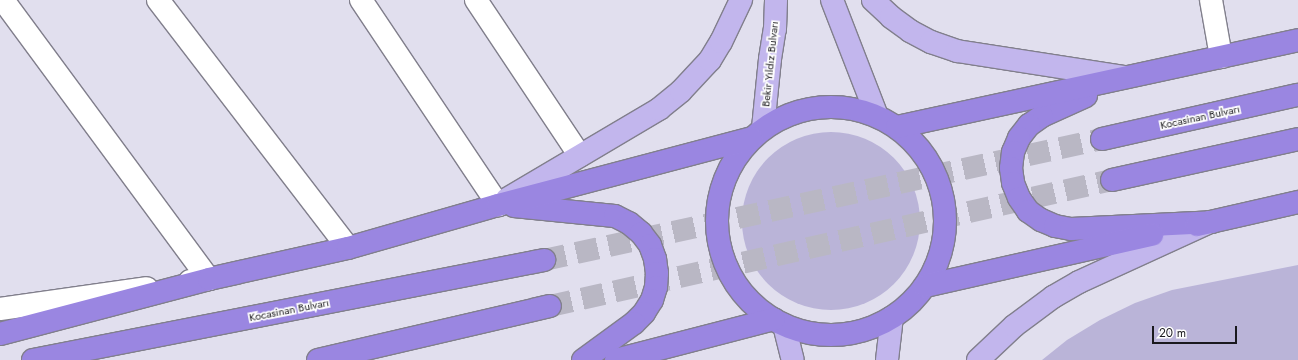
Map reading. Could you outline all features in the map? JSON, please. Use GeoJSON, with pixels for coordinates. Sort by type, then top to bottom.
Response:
{"type":"FeatureCollection","features":[{"type":"Feature","properties":{"kind":"highway"},"geometry":{"type":"LineString","coordinates":[[896,127],[1298,40]]}},
{"type":"Feature","properties":{"kind":"highway"},"geometry":{"type":"LineString","coordinates":[[1128,78],[1042,116],[1029,125],[1019,138],[1013,152],[1011,168],[1013,183],[1019,198],[1028,211],[1041,220],[1055,226],[1071,229],[1212,222]]}},
{"type":"Feature","properties":{"kind":"highway","name":"Kocasinan Bulvarı"},"geometry":{"type":"LineString","coordinates":[[1102,139],[1298,96]]}},
{"type":"Feature","properties":{"kind":"highway"},"geometry":{"type":"LineString","coordinates":[[0,334],[209,279],[348,248],[757,133],[789,114],[811,108],[833,106],[856,109],[877,116],[896,127],[914,142],[927,159],[938,179],[944,201],[945,224],[943,246],[936,267],[925,286],[910,304],[892,317],[872,327],[850,333],[828,335],[806,332],[779,322],[765,314],[748,299],[734,282],[724,262],[717,240],[716,218],[721,188],[726,174],[736,155],[757,133]]}},
{"type":"Feature","properties":{"kind":"highway"},"geometry":{"type":"LineString","coordinates":[[1112,180],[1298,139]]}},
{"type":"Feature","properties":{"kind":"highway"},"geometry":{"type":"LineString","coordinates":[[925,286],[1298,202]]}},
{"type":"Feature","properties":{"kind":"highway"},"geometry":{"type":"LineString","coordinates":[[498,205],[600,213],[615,216],[629,223],[641,233],[650,245],[655,259],[657,273],[656,287],[652,300],[644,313],[634,323],[584,360]]}},
{"type":"Feature","properties":{"kind":"highway","name":"Kocasinan Bulvarı"},"geometry":{"type":"LineString","coordinates":[[33,360],[544,260]]}},
{"type":"Feature","properties":{"kind":"highway"},"geometry":{"type":"LineString","coordinates":[[318,360],[550,306]]}},
{"type":"Feature","properties":{"kind":"highway"},"geometry":{"type":"LineString","coordinates":[[616,360],[779,322]]}},
{"type":"Feature","properties":{"kind":"main road"},"geometry":{"type":"LineString","coordinates":[[498,205],[659,109],[682,91],[710,60],[721,42],[741,0]]}},
{"type":"Feature","properties":{"kind":"main road","name":"Bekir Yıldız Bulvarı"},"geometry":{"type":"LineString","coordinates":[[757,133],[775,29],[776,0]]}},
{"type":"Feature","properties":{"kind":"main road"},"geometry":{"type":"LineString","coordinates":[[832,0],[877,116]]}},
{"type":"Feature","properties":{"kind":"main road"},"geometry":{"type":"LineString","coordinates":[[873,0],[891,17],[910,31],[931,42],[957,51],[1128,78]]}},
{"type":"Feature","properties":{"kind":"main road"},"geometry":{"type":"LineString","coordinates":[[978,360],[1014,326],[1053,296],[1079,282],[1212,222]]}},
{"type":"Feature","properties":{"kind":"main road"},"geometry":{"type":"LineString","coordinates":[[887,360],[892,317]]}},
{"type":"Feature","properties":{"kind":"main road"},"geometry":{"type":"LineString","coordinates":[[779,322],[793,360]]}},
{"type":"Feature","properties":{"kind":"street"},"geometry":{"type":"LineString","coordinates":[[0,309],[209,279],[4,0]]}},
{"type":"Feature","properties":{"kind":"street"},"geometry":{"type":"LineString","coordinates":[[158,0],[348,248]]}},
{"type":"Feature","properties":{"kind":"street"},"geometry":{"type":"LineString","coordinates":[[361,0],[498,205]]}},
{"type":"Feature","properties":{"kind":"street"},"geometry":{"type":"LineString","coordinates":[[476,0],[580,156]]}},
{"type":"Feature","properties":{"kind":"street"},"geometry":{"type":"LineString","coordinates":[[1211,0],[1221,57]]}},
{"type":"Feature","properties":{"kind":"shaded area"},"geometry":{"type":"Polygon","coordinates":[[[831,132],[848,134],[865,139],[880,147],[894,158],[905,172],[913,187],[918,204],[920,221],[918,238],[913,255],[905,270],[894,284],[880,295],[865,303],[848,308],[831,310],[814,308],[797,303],[782,295],[768,284],[757,270],[749,255],[744,238],[742,221],[744,204],[749,187],[757,172],[768,158],[782,147],[797,139],[814,134],[831,132]]]}},
{"type":"Feature","properties":{"kind":"shaded area"},"geometry":{"type":"Polygon","coordinates":[[[1298,265],[1298,360],[1042,360],[1067,340],[1100,320],[1135,303],[1172,290],[1298,265]]]}},
{"type":"Feature","properties":{"kind":"tunnel"},"geometry":{"type":"LineString","coordinates":[[544,260],[1102,139]]}},
{"type":"Feature","properties":{"kind":"tunnel"},"geometry":{"type":"LineString","coordinates":[[550,306],[1112,180]]}}]}
